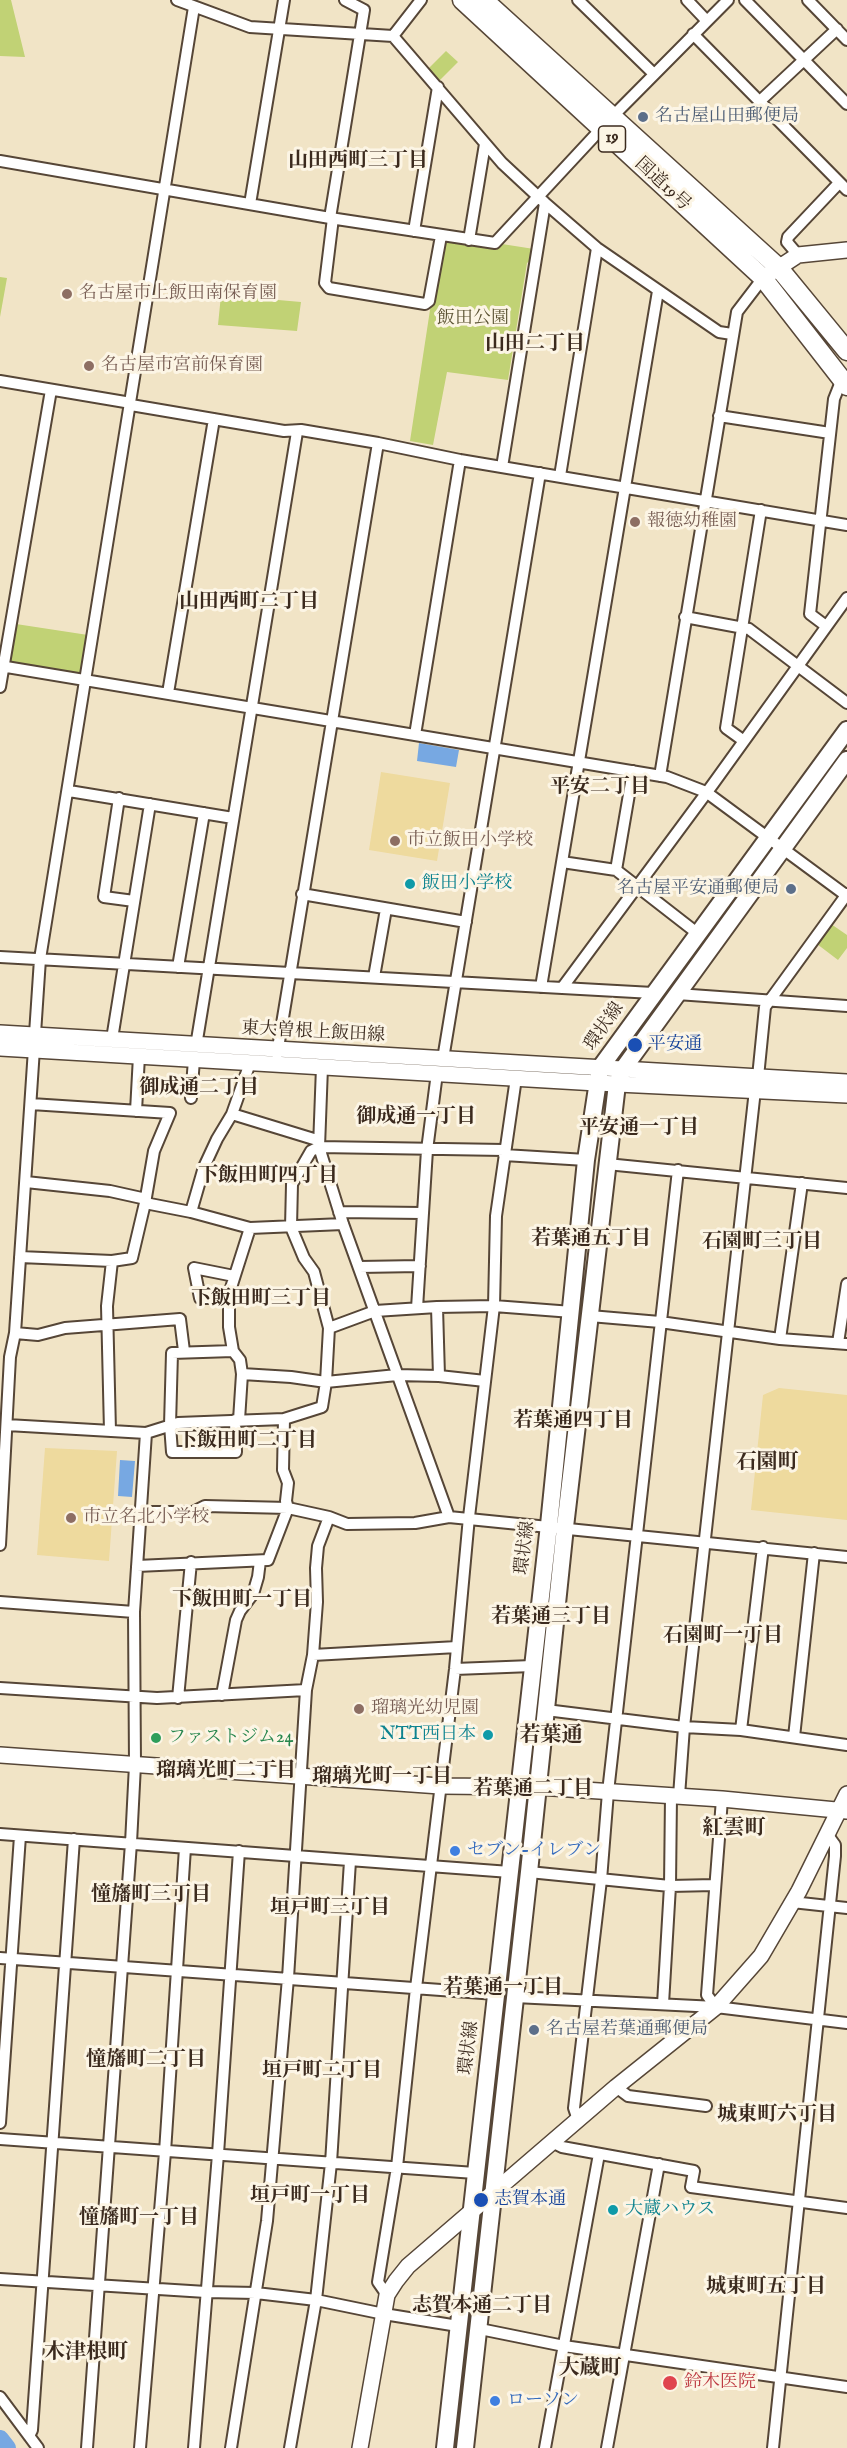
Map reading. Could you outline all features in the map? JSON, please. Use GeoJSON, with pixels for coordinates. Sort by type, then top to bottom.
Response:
{"type":"FeatureCollection","features":[{"type":"Feature","properties":{"kind":"highway","name":"国道19号"},"geometry":{"type":"LineString","coordinates":[[462,0],[778,267],[847,351]]}},
{"type":"Feature","properties":{"kind":"highway","name":"国道19号"},"geometry":{"type":"LineString","coordinates":[[484,0],[763,278],[844,382]]}},
{"type":"Feature","properties":{"kind":"main road","name":"環状線"},"geometry":{"type":"LineString","coordinates":[[465,2448],[480,2329],[546,1710],[572,1312],[586,1160],[598,1075],[653,993],[847,730]]}},
{"type":"Feature","properties":{"kind":"main road","name":"環状線"},"geometry":{"type":"LineString","coordinates":[[445,2448],[532,1666],[590,1316],[607,1164],[620,1076],[847,760]]}},
{"type":"Feature","properties":{"kind":"street"},"geometry":{"type":"LineString","coordinates":[[177,0],[250,27],[393,36],[502,163],[541,199],[597,248],[719,332],[732,334]]}},
{"type":"Feature","properties":{"kind":"street"},"geometry":{"type":"LineString","coordinates":[[250,204],[284,0]]}},
{"type":"Feature","properties":{"kind":"street"},"geometry":{"type":"LineString","coordinates":[[345,0],[364,10],[331,218],[325,283],[329,288],[425,304],[429,301],[441,236]]}},
{"type":"Feature","properties":{"kind":"street"},"geometry":{"type":"LineString","coordinates":[[393,36],[421,0]]}},
{"type":"Feature","properties":{"kind":"street"},"geometry":{"type":"LineString","coordinates":[[578,0],[654,74]]}},
{"type":"Feature","properties":{"kind":"street"},"geometry":{"type":"LineString","coordinates":[[687,0],[706,21]]}},
{"type":"Feature","properties":{"kind":"street"},"geometry":{"type":"LineString","coordinates":[[502,467],[541,199],[544,192],[607,123],[728,0]]}},
{"type":"Feature","properties":{"kind":"street"},"geometry":{"type":"LineString","coordinates":[[745,0],[847,104]]}},
{"type":"Feature","properties":{"kind":"street"},"geometry":{"type":"LineString","coordinates":[[808,0],[847,40]]}},
{"type":"Feature","properties":{"kind":"street"},"geometry":{"type":"LineString","coordinates":[[0,1545],[10,1357],[15,1333],[40,959],[69,791],[194,7]]}},
{"type":"Feature","properties":{"kind":"street"},"geometry":{"type":"LineString","coordinates":[[760,101],[837,29]]}},
{"type":"Feature","properties":{"kind":"street"},"geometry":{"type":"LineString","coordinates":[[693,34],[843,186],[788,237],[787,242],[798,255]]}},
{"type":"Feature","properties":{"kind":"street"},"geometry":{"type":"LineString","coordinates":[[414,231],[438,87]]}},
{"type":"Feature","properties":{"kind":"street"},"geometry":{"type":"LineString","coordinates":[[469,240],[485,144]]}},
{"type":"Feature","properties":{"kind":"street"},"geometry":{"type":"LineString","coordinates":[[0,161],[331,218],[495,243],[541,199]]}},
{"type":"Feature","properties":{"kind":"street"},"geometry":{"type":"LineString","coordinates":[[560,476],[597,248]]}},
{"type":"Feature","properties":{"kind":"street"},"geometry":{"type":"LineString","coordinates":[[660,776],[736,312],[763,278],[798,255],[847,250]]}},
{"type":"Feature","properties":{"kind":"street"},"geometry":{"type":"LineString","coordinates":[[541,987],[658,291]]}},
{"type":"Feature","properties":{"kind":"street"},"geometry":{"type":"LineString","coordinates":[[0,381],[214,419],[378,443],[460,460],[847,525]]}},
{"type":"Feature","properties":{"kind":"street"},"geometry":{"type":"LineString","coordinates":[[826,626],[810,614],[834,399],[844,382]]}},
{"type":"Feature","properties":{"kind":"street"},"geometry":{"type":"LineString","coordinates":[[0,687],[51,390]]}},
{"type":"Feature","properties":{"kind":"street"},"geometry":{"type":"LineString","coordinates":[[719,416],[830,433]]}},
{"type":"Feature","properties":{"kind":"street"},"geometry":{"type":"LineString","coordinates":[[168,693],[214,419]]}},
{"type":"Feature","properties":{"kind":"street"},"geometry":{"type":"LineString","coordinates":[[191,1098],[195,1053],[208,968],[297,432]]}},
{"type":"Feature","properties":{"kind":"street"},"geometry":{"type":"LineString","coordinates":[[277,1057],[378,443]]}},
{"type":"Feature","properties":{"kind":"street"},"geometry":{"type":"LineString","coordinates":[[415,735],[460,460]]}},
{"type":"Feature","properties":{"kind":"street"},"geometry":{"type":"LineString","coordinates":[[417,1308],[427,1150],[440,1066],[457,982],[540,473]]}},
{"type":"Feature","properties":{"kind":"street"},"geometry":{"type":"LineString","coordinates":[[744,741],[726,728],[761,510]]}},
{"type":"Feature","properties":{"kind":"street"},"geometry":{"type":"LineString","coordinates":[[562,988],[847,598]]}},
{"type":"Feature","properties":{"kind":"street"},"geometry":{"type":"LineString","coordinates":[[685,617],[749,629],[847,703]]}},
{"type":"Feature","properties":{"kind":"street"},"geometry":{"type":"LineString","coordinates":[[2,666],[660,776],[706,792],[847,895],[765,1007],[675,1796],[663,2004]]}},
{"type":"Feature","properties":{"kind":"street"},"geometry":{"type":"LineString","coordinates":[[616,870],[633,771]]}},
{"type":"Feature","properties":{"kind":"street"},"geometry":{"type":"LineString","coordinates":[[69,791],[233,818]]}},
{"type":"Feature","properties":{"kind":"street"},"geometry":{"type":"LineString","coordinates":[[119,798],[104,897],[134,901]]}},
{"type":"Feature","properties":{"kind":"street"},"geometry":{"type":"LineString","coordinates":[[112,1039],[150,804]]}},
{"type":"Feature","properties":{"kind":"street"},"geometry":{"type":"LineString","coordinates":[[178,967],[204,813]]}},
{"type":"Feature","properties":{"kind":"street"},"geometry":{"type":"LineString","coordinates":[[562,862],[616,870],[697,933]]}},
{"type":"Feature","properties":{"kind":"street"},"geometry":{"type":"LineString","coordinates":[[302,894],[466,922]]}},
{"type":"Feature","properties":{"kind":"street"},"geometry":{"type":"LineString","coordinates":[[374,977],[386,909]]}},
{"type":"Feature","properties":{"kind":"street"},"geometry":{"type":"LineString","coordinates":[[0,957],[653,993]]}},
{"type":"Feature","properties":{"kind":"street"},"geometry":{"type":"LineString","coordinates":[[677,994],[847,1006]]}},
{"type":"Feature","properties":{"kind":"street","name":"東大曽根上飯田線"},"geometry":{"type":"LineString","coordinates":[[0,1033],[35,1043],[139,1056],[195,1053],[757,1084]]}},
{"type":"Feature","properties":{"kind":"street","name":"東大曽根上飯田線"},"geometry":{"type":"LineString","coordinates":[[0,1048],[35,1043],[112,1039],[250,1063],[277,1057],[322,1067],[440,1066],[516,1078],[598,1075]]}},
{"type":"Feature","properties":{"kind":"street"},"geometry":{"type":"LineString","coordinates":[[136,1111],[139,1056]]}},
{"type":"Feature","properties":{"kind":"street"},"geometry":{"type":"LineString","coordinates":[[191,1212],[210,1152],[232,1114],[250,1063]]}},
{"type":"Feature","properties":{"kind":"street"},"geometry":{"type":"LineString","coordinates":[[322,1067],[318,1143],[343,1224],[449,1517]]}},
{"type":"Feature","properties":{"kind":"street"},"geometry":{"type":"LineString","coordinates":[[387,2295],[378,2282],[397,2167],[416,1988],[455,1669],[469,1517],[494,1306],[496,1215],[516,1078]]}},
{"type":"Feature","properties":{"kind":"street"},"geometry":{"type":"LineString","coordinates":[[757,1084],[847,1082]]}},
{"type":"Feature","properties":{"kind":"street"},"geometry":{"type":"LineString","coordinates":[[757,1084],[847,1095]]}},
{"type":"Feature","properties":{"kind":"street"},"geometry":{"type":"LineString","coordinates":[[20,1257],[112,1261],[132,1258],[153,1151],[170,1113],[31,1104]]}},
{"type":"Feature","properties":{"kind":"street"},"geometry":{"type":"LineString","coordinates":[[232,1114],[318,1143],[504,1152],[586,1160]]}},
{"type":"Feature","properties":{"kind":"street"},"geometry":{"type":"LineString","coordinates":[[7,1425],[146,1433],[170,1425],[284,1419],[322,1407],[329,1328],[314,1272],[304,1258],[291,1227],[292,1184],[311,1150],[318,1143]]}},
{"type":"Feature","properties":{"kind":"street"},"geometry":{"type":"LineString","coordinates":[[607,1164],[847,1188]]}},
{"type":"Feature","properties":{"kind":"street"},"geometry":{"type":"LineString","coordinates":[[578,2120],[574,2108],[585,2001],[601,1880],[608,1792],[678,1170]]}},
{"type":"Feature","properties":{"kind":"street"},"geometry":{"type":"LineString","coordinates":[[26,1182],[110,1191],[250,1228],[343,1224]]}},
{"type":"Feature","properties":{"kind":"street"},"geometry":{"type":"LineString","coordinates":[[780,1339],[802,1183]]}},
{"type":"Feature","properties":{"kind":"street"},"geometry":{"type":"LineString","coordinates":[[339,1212],[422,1213]]}},
{"type":"Feature","properties":{"kind":"street"},"geometry":{"type":"LineString","coordinates":[[233,1351],[172,1353],[170,1425],[172,1452],[236,1452],[242,1374],[240,1360],[233,1351],[229,1327],[230,1298],[234,1276],[250,1228]]}},
{"type":"Feature","properties":{"kind":"street"},"geometry":{"type":"LineString","coordinates":[[110,1431],[107,1306],[112,1261]]}},
{"type":"Feature","properties":{"kind":"street"},"geometry":{"type":"LineString","coordinates":[[359,1267],[420,1266]]}},
{"type":"Feature","properties":{"kind":"street"},"geometry":{"type":"LineString","coordinates":[[230,1298],[200,1298],[194,1268],[234,1276]]}},
{"type":"Feature","properties":{"kind":"street"},"geometry":{"type":"LineString","coordinates":[[590,1316],[660,1322],[780,1339],[842,1343],[847,1284]]}},
{"type":"Feature","properties":{"kind":"street"},"geometry":{"type":"LineString","coordinates":[[329,1328],[375,1311],[417,1308],[494,1306],[572,1312]]}},
{"type":"Feature","properties":{"kind":"street"},"geometry":{"type":"LineString","coordinates":[[437,1307],[439,1376]]}},
{"type":"Feature","properties":{"kind":"street"},"geometry":{"type":"LineString","coordinates":[[15,1333],[38,1335],[65,1328],[180,1319],[184,1351]]}},
{"type":"Feature","properties":{"kind":"street"},"geometry":{"type":"LineString","coordinates":[[242,1374],[326,1382],[397,1375],[439,1376],[485,1381]]}},
{"type":"Feature","properties":{"kind":"street"},"geometry":{"type":"LineString","coordinates":[[137,1566],[268,1560],[288,1508],[286,1501],[288,1483],[283,1470],[284,1419]]}},
{"type":"Feature","properties":{"kind":"street"},"geometry":{"type":"LineString","coordinates":[[87,2448],[120,1966],[131,1843],[135,1764],[134,1612],[146,1433]]}},
{"type":"Feature","properties":{"kind":"street"},"geometry":{"type":"LineString","coordinates":[[141,1512],[193,1512],[205,1506],[288,1508],[329,1517],[347,1524],[415,1523],[449,1517],[469,1517],[847,1557]]}},
{"type":"Feature","properties":{"kind":"street"},"geometry":{"type":"LineString","coordinates":[[243,2448],[231,2447],[267,2221],[288,1978],[306,1690],[313,1655],[317,1602],[316,1568],[318,1546],[329,1517]]}},
{"type":"Feature","properties":{"kind":"street"},"geometry":{"type":"LineString","coordinates":[[741,1730],[763,1547]]}},
{"type":"Feature","properties":{"kind":"street"},"geometry":{"type":"LineString","coordinates":[[794,1737],[814,1553]]}},
{"type":"Feature","properties":{"kind":"street"},"geometry":{"type":"LineString","coordinates":[[222,1695],[236,1620],[253,1594],[260,1561]]}},
{"type":"Feature","properties":{"kind":"street"},"geometry":{"type":"LineString","coordinates":[[178,1698],[191,1562]]}},
{"type":"Feature","properties":{"kind":"street"},"geometry":{"type":"LineString","coordinates":[[0,1602],[134,1612]]}},
{"type":"Feature","properties":{"kind":"street"},"geometry":{"type":"LineString","coordinates":[[313,1655],[457,1647]]}},
{"type":"Feature","properties":{"kind":"street"},"geometry":{"type":"LineString","coordinates":[[455,1669],[532,1666]]}},
{"type":"Feature","properties":{"kind":"street"},"geometry":{"type":"LineString","coordinates":[[0,1688],[178,1698],[306,1690]]}},
{"type":"Feature","properties":{"kind":"street"},"geometry":{"type":"LineString","coordinates":[[546,1710],[618,1717],[684,1727],[741,1730],[847,1745]]}},
{"type":"Feature","properties":{"kind":"street"},"geometry":{"type":"LineString","coordinates":[[0,1755],[441,1786],[518,1786],[722,1799],[843,1810]]}},
{"type":"Feature","properties":{"kind":"street"},"geometry":{"type":"LineString","coordinates":[[360,2448],[387,2295],[408,2265],[616,2087],[716,2007],[761,1956],[827,1834],[843,1810],[847,1794]]}},
{"type":"Feature","properties":{"kind":"street"},"geometry":{"type":"LineString","coordinates":[[716,2007],[707,1995],[722,1799]]}},
{"type":"Feature","properties":{"kind":"street"},"geometry":{"type":"LineString","coordinates":[[0,1834],[510,1872]]}},
{"type":"Feature","properties":{"kind":"street"},"geometry":{"type":"LineString","coordinates":[[773,2448],[835,1856],[835,1845],[827,1834]]}},
{"type":"Feature","properties":{"kind":"street"},"geometry":{"type":"LineString","coordinates":[[0,2123],[6,1958],[20,1836]]}},
{"type":"Feature","properties":{"kind":"street"},"geometry":{"type":"LineString","coordinates":[[29,2436],[32,2430],[74,1839]]}},
{"type":"Feature","properties":{"kind":"street"},"geometry":{"type":"LineString","coordinates":[[140,2448],[165,2152],[185,1848]]}},
{"type":"Feature","properties":{"kind":"street"},"geometry":{"type":"LineString","coordinates":[[194,2448],[218,2154],[239,1851]]}},
{"type":"Feature","properties":{"kind":"street"},"geometry":{"type":"LineString","coordinates":[[290,2448],[316,2300],[331,2163],[350,1861]]}},
{"type":"Feature","properties":{"kind":"street"},"geometry":{"type":"LineString","coordinates":[[529,1872],[670,1887],[714,1885]]}},
{"type":"Feature","properties":{"kind":"street"},"geometry":{"type":"LineString","coordinates":[[792,1902],[847,1908]]}},
{"type":"Feature","properties":{"kind":"street"},"geometry":{"type":"LineString","coordinates":[[6,1958],[496,1994]]}},
{"type":"Feature","properties":{"kind":"street"},"geometry":{"type":"LineString","coordinates":[[515,1997],[716,2007],[847,2023]]}},
{"type":"Feature","properties":{"kind":"street"},"geometry":{"type":"LineString","coordinates":[[616,2087],[628,2096],[706,2106]]}},
{"type":"Feature","properties":{"kind":"street"},"geometry":{"type":"LineString","coordinates":[[0,2139],[475,2173]]}},
{"type":"Feature","properties":{"kind":"street"},"geometry":{"type":"LineString","coordinates":[[552,2142],[562,2147],[694,2171],[691,2187],[847,2208]]}},
{"type":"Feature","properties":{"kind":"street"},"geometry":{"type":"LineString","coordinates":[[545,2448],[599,2154]]}},
{"type":"Feature","properties":{"kind":"street"},"geometry":{"type":"LineString","coordinates":[[608,2448],[659,2164]]}},
{"type":"Feature","properties":{"kind":"street"},"geometry":{"type":"LineString","coordinates":[[0,2279],[256,2293],[316,2300],[458,2326]]}},
{"type":"Feature","properties":{"kind":"street"},"geometry":{"type":"LineString","coordinates":[[480,2329],[624,2356],[847,2387]]}},
{"type":"Feature","properties":{"kind":"street"},"geometry":{"type":"LineString","coordinates":[[0,2397],[38,2448]]}},
{"type":"Feature","properties":{"kind":"green space"},"geometry":{"type":"Polygon","coordinates":[[[0,0],[11,0],[25,57],[0,56],[0,0]]]}},
{"type":"Feature","properties":{"kind":"green space"},"geometry":{"type":"Polygon","coordinates":[[[446,51],[458,62],[438,82],[427,70],[446,51]]]}},
{"type":"Feature","properties":{"kind":"green space","name":"飯田公園"},"geometry":{"type":"Polygon","coordinates":[[[446,240],[498,248],[502,244],[534,249],[532,259],[527,263],[508,380],[447,372],[433,445],[410,441],[430,310],[442,244],[446,240]]]}},
{"type":"Feature","properties":{"kind":"green space"},"geometry":{"type":"Polygon","coordinates":[[[0,277],[7,278],[0,317],[0,277]]]}},
{"type":"Feature","properties":{"kind":"green space"},"geometry":{"type":"Polygon","coordinates":[[[221,295],[301,302],[297,331],[218,325],[221,295]]]}},
{"type":"Feature","properties":{"kind":"green space"},"geometry":{"type":"Polygon","coordinates":[[[16,624],[88,635],[82,671],[79,674],[11,663],[16,624]]]}},
{"type":"Feature","properties":{"kind":"green space"},"geometry":{"type":"Polygon","coordinates":[[[831,924],[847,935],[847,948],[838,960],[817,944],[831,924]]]}},
{"type":"Feature","properties":{"kind":"sand"},"geometry":{"type":"Polygon","coordinates":[[[381,772],[450,783],[437,861],[369,850],[381,772]]]}},
{"type":"Feature","properties":{"kind":"sand"},"geometry":{"type":"Polygon","coordinates":[[[779,1388],[847,1395],[847,1520],[751,1510],[763,1395],[779,1388]]]}},
{"type":"Feature","properties":{"kind":"sand"},"geometry":{"type":"Polygon","coordinates":[[[45,1448],[117,1451],[109,1561],[37,1555],[45,1448]]]}},
{"type":"Feature","properties":{"kind":"water"},"geometry":{"type":"Polygon","coordinates":[[[419,743],[459,750],[456,767],[417,761],[419,743]]]}},
{"type":"Feature","properties":{"kind":"water"},"geometry":{"type":"Polygon","coordinates":[[[120,1460],[135,1461],[132,1497],[118,1496],[120,1460]]]}},
{"type":"Feature","properties":{"kind":"waterway"},"geometry":{"type":"LineString","coordinates":[[0,2439],[7,2448]]}},
{"type":"Feature","properties":{"kind":"place","name":"名古屋山田郵便局"},"geometry":{"type":"Point","coordinates":[643,117]}},
{"type":"Feature","properties":{"kind":"place","name":"名古屋市上飯田南保育園"},"geometry":{"type":"Point","coordinates":[67,294]}},
{"type":"Feature","properties":{"kind":"place","name":"名古屋市宮前保育園"},"geometry":{"type":"Point","coordinates":[89,366]}},
{"type":"Feature","properties":{"kind":"place","name":"報徳幼稚園"},"geometry":{"type":"Point","coordinates":[635,522]}},
{"type":"Feature","properties":{"kind":"place","name":"市立飯田小学校"},"geometry":{"type":"Point","coordinates":[395,841]}},
{"type":"Feature","properties":{"kind":"place","name":"飯田小学校"},"geometry":{"type":"Point","coordinates":[410,884]}},
{"type":"Feature","properties":{"kind":"place","name":"名古屋平安通郵便局"},"geometry":{"type":"Point","coordinates":[791,889]}},
{"type":"Feature","properties":{"kind":"place","name":"平安通"},"geometry":{"type":"Point","coordinates":[635,1045]}},
{"type":"Feature","properties":{"kind":"place","name":"市立名北小学校"},"geometry":{"type":"Point","coordinates":[71,1518]}},
{"type":"Feature","properties":{"kind":"place","name":"瑠璃光幼児園"},"geometry":{"type":"Point","coordinates":[359,1709]}},
{"type":"Feature","properties":{"kind":"place","name":"NTT西日本"},"geometry":{"type":"Point","coordinates":[488,1735]}},
{"type":"Feature","properties":{"kind":"place","name":"ファストジム24"},"geometry":{"type":"Point","coordinates":[156,1738]}},
{"type":"Feature","properties":{"kind":"place","name":"セブン-イレブン"},"geometry":{"type":"Point","coordinates":[455,1851]}},
{"type":"Feature","properties":{"kind":"place","name":"名古屋若葉通郵便局"},"geometry":{"type":"Point","coordinates":[534,2030]}},
{"type":"Feature","properties":{"kind":"place","name":"志賀本通"},"geometry":{"type":"Point","coordinates":[481,2200]}},
{"type":"Feature","properties":{"kind":"place","name":"大蔵ハウス"},"geometry":{"type":"Point","coordinates":[613,2210]}},
{"type":"Feature","properties":{"kind":"place","name":"鈴木医院"},"geometry":{"type":"Point","coordinates":[670,2383]}},
{"type":"Feature","properties":{"kind":"place","name":"ローソン"},"geometry":{"type":"Point","coordinates":[495,2401]}},
{"type":"Feature","properties":{"kind":"district","name":"山田西町三丁目"},"geometry":{"type":"Point","coordinates":[358,162]}},
{"type":"Feature","properties":{"kind":"district","name":"山田二丁目"},"geometry":{"type":"Point","coordinates":[535,345]}},
{"type":"Feature","properties":{"kind":"district","name":"山田西町二丁目"},"geometry":{"type":"Point","coordinates":[249,603]}},
{"type":"Feature","properties":{"kind":"district","name":"平安二丁目"},"geometry":{"type":"Point","coordinates":[600,788]}},
{"type":"Feature","properties":{"kind":"district","name":"御成通二丁目"},"geometry":{"type":"Point","coordinates":[199,1089]}},
{"type":"Feature","properties":{"kind":"district","name":"御成通一丁目"},"geometry":{"type":"Point","coordinates":[416,1118]}},
{"type":"Feature","properties":{"kind":"district","name":"平安通一丁目"},"geometry":{"type":"Point","coordinates":[639,1129]}},
{"type":"Feature","properties":{"kind":"district","name":"下飯田町四丁目"},"geometry":{"type":"Point","coordinates":[268,1177]}},
{"type":"Feature","properties":{"kind":"district","name":"若葉通五丁目"},"geometry":{"type":"Point","coordinates":[591,1240]}},
{"type":"Feature","properties":{"kind":"district","name":"石園町三丁目"},"geometry":{"type":"Point","coordinates":[762,1243]}},
{"type":"Feature","properties":{"kind":"district","name":"下飯田町三丁目"},"geometry":{"type":"Point","coordinates":[261,1300]}},
{"type":"Feature","properties":{"kind":"district","name":"若葉通四丁目"},"geometry":{"type":"Point","coordinates":[573,1422]}},
{"type":"Feature","properties":{"kind":"district","name":"下飯田町二丁目"},"geometry":{"type":"Point","coordinates":[247,1442]}},
{"type":"Feature","properties":{"kind":"district","name":"石園町"},"geometry":{"type":"Point","coordinates":[767,1464]}},
{"type":"Feature","properties":{"kind":"district","name":"下飯田町一丁目"},"geometry":{"type":"Point","coordinates":[242,1601]}},
{"type":"Feature","properties":{"kind":"district","name":"若葉通三丁目"},"geometry":{"type":"Point","coordinates":[551,1618]}},
{"type":"Feature","properties":{"kind":"district","name":"石園町一丁目"},"geometry":{"type":"Point","coordinates":[723,1637]}},
{"type":"Feature","properties":{"kind":"district","name":"若葉通"},"geometry":{"type":"Point","coordinates":[551,1737]}},
{"type":"Feature","properties":{"kind":"district","name":"瑠璃光町二丁目"},"geometry":{"type":"Point","coordinates":[226,1772]}},
{"type":"Feature","properties":{"kind":"district","name":"瑠璃光町一丁目"},"geometry":{"type":"Point","coordinates":[382,1778]}},
{"type":"Feature","properties":{"kind":"district","name":"若葉通二丁目"},"geometry":{"type":"Point","coordinates":[533,1790]}},
{"type":"Feature","properties":{"kind":"district","name":"紅雲町"},"geometry":{"type":"Point","coordinates":[734,1830]}},
{"type":"Feature","properties":{"kind":"district","name":"憧旛町三丁目"},"geometry":{"type":"Point","coordinates":[151,1896]}},
{"type":"Feature","properties":{"kind":"district","name":"垣戸町三丁目"},"geometry":{"type":"Point","coordinates":[330,1909]}},
{"type":"Feature","properties":{"kind":"district","name":"若葉通一丁目"},"geometry":{"type":"Point","coordinates":[503,1989]}},
{"type":"Feature","properties":{"kind":"district","name":"憧旛町二丁目"},"geometry":{"type":"Point","coordinates":[146,2061]}},
{"type":"Feature","properties":{"kind":"district","name":"垣戸町二丁目"},"geometry":{"type":"Point","coordinates":[322,2072]}},
{"type":"Feature","properties":{"kind":"district","name":"城東町六丁目"},"geometry":{"type":"Point","coordinates":[777,2116]}},
{"type":"Feature","properties":{"kind":"district","name":"垣戸町一丁目"},"geometry":{"type":"Point","coordinates":[310,2197]}},
{"type":"Feature","properties":{"kind":"district","name":"憧旛町一丁目"},"geometry":{"type":"Point","coordinates":[139,2219]}},
{"type":"Feature","properties":{"kind":"district","name":"城東町五丁目"},"geometry":{"type":"Point","coordinates":[766,2288]}},
{"type":"Feature","properties":{"kind":"district","name":"志賀本通二丁目"},"geometry":{"type":"Point","coordinates":[482,2307]}},
{"type":"Feature","properties":{"kind":"district","name":"木津根町"},"geometry":{"type":"Point","coordinates":[86,2354]}},
{"type":"Feature","properties":{"kind":"district","name":"大蔵町"},"geometry":{"type":"Point","coordinates":[590,2370]}}]}
